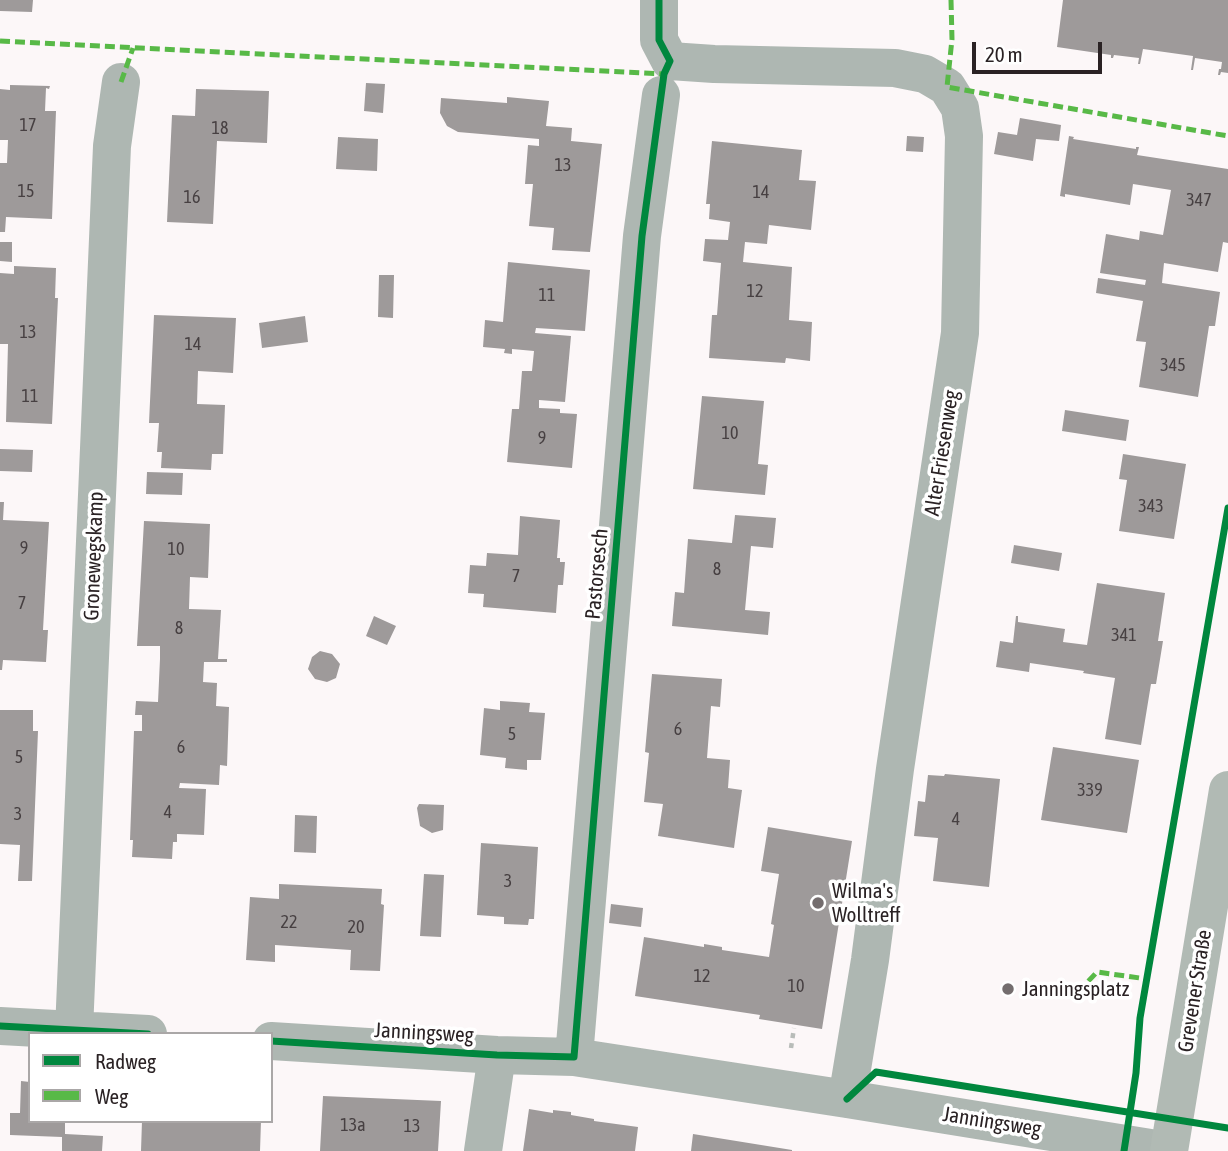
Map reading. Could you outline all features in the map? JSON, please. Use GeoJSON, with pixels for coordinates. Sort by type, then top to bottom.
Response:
{"type":"FeatureCollection","features":[{"type":"Feature","properties":{"kind":"main road","name":"Grevener Straße"},"geometry":{"type":"LineString","coordinates":[[1169,1151],[1228,790]]}},
{"type":"Feature","properties":{"kind":"street","name":"Pastorsesch"},"geometry":{"type":"LineString","coordinates":[[574,1057],[642,236],[665,77],[659,40],[659,0]]}},
{"type":"Feature","properties":{"kind":"street","name":"Alter Friesenweg"},"geometry":{"type":"LineString","coordinates":[[665,77],[714,64],[895,68],[925,74],[947,87],[960,108],[964,136],[960,333],[895,769],[870,960],[847,1098]]}},
{"type":"Feature","properties":{"kind":"street","name":"Gronewegskamp"},"geometry":{"type":"LineString","coordinates":[[74,1030],[112,146],[121,82]]}},
{"type":"Feature","properties":{"kind":"street"},"geometry":{"type":"LineString","coordinates":[[0,1026],[111,1032]]}},
{"type":"Feature","properties":{"kind":"street","name":"Janningsweg"},"geometry":{"type":"LineString","coordinates":[[273,1041],[574,1057],[847,1098],[1169,1151]]}},
{"type":"Feature","properties":{"kind":"street"},"geometry":{"type":"LineString","coordinates":[[483,1151],[497,1055]]}},
{"type":"Feature","properties":{"kind":"building"},"geometry":{"type":"Polygon","coordinates":[[[0,0],[33,0],[32,12],[0,11],[0,0]]]}},
{"type":"Feature","properties":{"kind":"building"},"geometry":{"type":"Polygon","coordinates":[[[1063,0],[1228,0],[1228,73],[1221,72],[1218,75],[1222,62],[1195,58],[1191,70],[1193,56],[1143,49],[1138,64],[1139,58],[1114,55],[1111,58],[1111,55],[1057,47],[1063,0]]]}},
{"type":"Feature","properties":{"kind":"building"},"geometry":{"type":"Polygon","coordinates":[[[366,83],[385,84],[383,113],[364,111],[366,83]]]}},
{"type":"Feature","properties":{"kind":"building"},"geometry":{"type":"Polygon","coordinates":[[[10,85],[50,86],[49,89],[46,88],[45,111],[56,111],[52,219],[6,217],[5,232],[0,232],[0,163],[7,163],[8,140],[0,140],[0,89],[10,90],[10,85]]]}},
{"type":"Feature","properties":{"kind":"building"},"geometry":{"type":"Polygon","coordinates":[[[196,89],[269,91],[267,143],[217,141],[213,224],[167,222],[172,115],[195,116],[196,89]]]}},
{"type":"Feature","properties":{"kind":"building"},"geometry":{"type":"Polygon","coordinates":[[[507,97],[549,101],[546,126],[572,128],[571,141],[602,144],[590,252],[552,250],[554,228],[529,226],[533,184],[525,184],[528,145],[539,146],[539,139],[458,132],[447,126],[440,113],[441,98],[507,103],[507,97]]]}},
{"type":"Feature","properties":{"kind":"building"},"geometry":{"type":"Polygon","coordinates":[[[1020,118],[1061,125],[1059,141],[1036,139],[1033,161],[994,154],[998,132],[1017,135],[1020,118]]]}},
{"type":"Feature","properties":{"kind":"building"},"geometry":{"type":"Polygon","coordinates":[[[907,136],[924,137],[923,152],[906,151],[907,136]]]}},
{"type":"Feature","properties":{"kind":"building"},"geometry":{"type":"Polygon","coordinates":[[[1069,136],[1074,137],[1073,139],[1136,149],[1139,147],[1137,155],[1228,169],[1228,243],[1223,242],[1218,272],[1164,263],[1162,283],[1220,292],[1215,326],[1209,326],[1198,397],[1139,387],[1146,342],[1136,341],[1143,301],[1096,293],[1098,278],[1145,285],[1146,280],[1100,273],[1106,234],[1139,240],[1140,231],[1163,235],[1171,190],[1133,184],[1130,205],[1065,194],[1065,197],[1060,196],[1069,136]]]}},
{"type":"Feature","properties":{"kind":"building"},"geometry":{"type":"Polygon","coordinates":[[[338,137],[378,139],[377,171],[336,169],[338,137]]]}},
{"type":"Feature","properties":{"kind":"building"},"geometry":{"type":"Polygon","coordinates":[[[712,141],[802,150],[799,180],[816,181],[811,230],[769,225],[767,244],[745,242],[743,262],[792,267],[789,320],[812,322],[810,361],[786,358],[785,363],[709,358],[712,315],[717,315],[721,263],[703,261],[705,239],[728,240],[730,222],[709,219],[710,204],[706,204],[712,141]]]}},
{"type":"Feature","properties":{"kind":"building"},"geometry":{"type":"Polygon","coordinates":[[[0,242],[12,242],[12,262],[0,261],[0,242]]]}},
{"type":"Feature","properties":{"kind":"building"},"geometry":{"type":"Polygon","coordinates":[[[508,262],[590,270],[585,331],[536,328],[535,333],[571,336],[565,402],[539,400],[539,408],[560,409],[560,413],[577,414],[572,468],[507,462],[512,409],[519,409],[522,371],[532,371],[534,351],[512,349],[512,354],[504,353],[505,349],[483,347],[485,320],[503,322],[508,262]]]}},
{"type":"Feature","properties":{"kind":"building"},"geometry":{"type":"Polygon","coordinates":[[[14,266],[56,268],[55,298],[58,298],[52,424],[6,422],[8,344],[0,344],[0,273],[14,274],[14,266]]]}},
{"type":"Feature","properties":{"kind":"building"},"geometry":{"type":"Polygon","coordinates":[[[379,275],[394,275],[393,318],[378,317],[379,275]]]}},
{"type":"Feature","properties":{"kind":"building"},"geometry":{"type":"Polygon","coordinates":[[[154,315],[236,318],[233,373],[198,371],[197,404],[225,405],[223,454],[212,454],[211,470],[161,468],[162,452],[157,452],[159,423],[149,423],[154,315]]]}},
{"type":"Feature","properties":{"kind":"building"},"geometry":{"type":"Polygon","coordinates":[[[305,316],[308,342],[262,348],[259,323],[305,316]]]}},
{"type":"Feature","properties":{"kind":"building"},"geometry":{"type":"Polygon","coordinates":[[[702,396],[764,401],[758,464],[768,465],[765,495],[693,489],[702,396]]]}},
{"type":"Feature","properties":{"kind":"building"},"geometry":{"type":"Polygon","coordinates":[[[1065,410],[1129,420],[1126,441],[1062,431],[1065,410]]]}},
{"type":"Feature","properties":{"kind":"building"},"geometry":{"type":"Polygon","coordinates":[[[0,449],[33,450],[32,472],[0,471],[0,449]]]}},
{"type":"Feature","properties":{"kind":"building"},"geometry":{"type":"Polygon","coordinates":[[[1123,454],[1186,464],[1174,539],[1119,531],[1127,480],[1119,479],[1123,454]]]}},
{"type":"Feature","properties":{"kind":"building"},"geometry":{"type":"Polygon","coordinates":[[[147,472],[183,473],[182,495],[146,494],[147,472]]]}},
{"type":"Feature","properties":{"kind":"building"},"geometry":{"type":"Polygon","coordinates":[[[0,502],[4,502],[3,520],[49,522],[43,630],[48,630],[46,662],[3,660],[2,670],[0,670],[0,502]]]}},
{"type":"Feature","properties":{"kind":"building"},"geometry":{"type":"Polygon","coordinates":[[[735,515],[776,518],[773,548],[751,546],[745,610],[770,612],[768,635],[672,626],[675,592],[684,593],[688,539],[732,543],[735,515]]]}},
{"type":"Feature","properties":{"kind":"building"},"geometry":{"type":"Polygon","coordinates":[[[520,516],[560,520],[557,558],[560,558],[560,562],[565,562],[563,585],[558,585],[556,613],[483,607],[484,594],[468,593],[470,565],[486,566],[487,553],[518,555],[520,516]]]}},
{"type":"Feature","properties":{"kind":"building"},"geometry":{"type":"Polygon","coordinates":[[[144,521],[210,524],[208,578],[190,577],[189,609],[221,610],[218,659],[227,659],[227,662],[204,662],[203,682],[217,683],[216,706],[229,707],[227,766],[220,765],[219,785],[180,783],[179,788],[206,789],[204,835],[177,834],[177,842],[173,842],[172,859],[132,857],[133,840],[130,840],[134,731],[142,731],[142,715],[135,715],[136,701],[158,702],[160,659],[160,646],[137,646],[144,521]]]}},
{"type":"Feature","properties":{"kind":"building"},"geometry":{"type":"Polygon","coordinates":[[[1014,545],[1062,553],[1059,571],[1011,563],[1014,545]]]}},
{"type":"Feature","properties":{"kind":"building"},"geometry":{"type":"Polygon","coordinates":[[[1097,583],[1165,593],[1158,641],[1163,641],[1156,684],[1151,684],[1141,745],[1105,739],[1115,678],[1030,663],[1029,672],[996,667],[1000,641],[1013,643],[1016,616],[1018,622],[1065,629],[1063,642],[1087,645],[1097,583]]]}},
{"type":"Feature","properties":{"kind":"building"},"geometry":{"type":"Polygon","coordinates":[[[374,616],[396,626],[387,645],[366,636],[374,616]]]}},
{"type":"Feature","properties":{"kind":"building"},"geometry":{"type":"Polygon","coordinates":[[[320,651],[332,654],[340,664],[336,678],[327,682],[315,679],[308,669],[312,657],[320,651]]]}},
{"type":"Feature","properties":{"kind":"building"},"geometry":{"type":"Polygon","coordinates":[[[652,674],[722,679],[720,707],[711,706],[707,758],[730,760],[728,788],[742,790],[734,848],[658,836],[663,804],[644,802],[649,753],[645,752],[652,674]]]}},
{"type":"Feature","properties":{"kind":"building"},"geometry":{"type":"Polygon","coordinates":[[[500,701],[530,703],[529,712],[545,713],[541,760],[527,760],[527,770],[505,768],[506,758],[480,755],[484,708],[500,710],[500,701]]]}},
{"type":"Feature","properties":{"kind":"building"},"geometry":{"type":"Polygon","coordinates":[[[0,710],[33,710],[33,731],[38,731],[32,881],[18,881],[20,845],[0,844],[0,710]]]}},
{"type":"Feature","properties":{"kind":"building"},"geometry":{"type":"Polygon","coordinates":[[[1053,747],[1139,760],[1127,833],[1041,820],[1053,747]]]}},
{"type":"Feature","properties":{"kind":"building"},"geometry":{"type":"Polygon","coordinates":[[[928,775],[1000,779],[989,887],[933,881],[938,838],[914,836],[918,801],[925,802],[928,775]]]}},
{"type":"Feature","properties":{"kind":"building"},"geometry":{"type":"Polygon","coordinates":[[[419,804],[444,805],[443,830],[432,833],[420,826],[417,808],[419,804]]]}},
{"type":"Feature","properties":{"kind":"building"},"geometry":{"type":"Polygon","coordinates":[[[295,815],[317,816],[316,853],[294,852],[295,815]]]}},
{"type":"Feature","properties":{"kind":"building"},"geometry":{"type":"Polygon","coordinates":[[[768,827],[852,841],[822,1029],[759,1019],[760,1015],[635,996],[644,937],[704,947],[704,944],[722,947],[722,950],[769,957],[779,874],[761,871],[768,827]]]}},
{"type":"Feature","properties":{"kind":"building"},"geometry":{"type":"Polygon","coordinates":[[[481,843],[538,847],[534,919],[529,919],[528,925],[504,924],[504,917],[477,915],[481,843]]]}},
{"type":"Feature","properties":{"kind":"building"},"geometry":{"type":"Polygon","coordinates":[[[424,874],[444,875],[441,937],[420,936],[424,874]]]}},
{"type":"Feature","properties":{"kind":"building"},"geometry":{"type":"Polygon","coordinates":[[[279,884],[382,889],[381,904],[384,905],[380,971],[350,970],[351,950],[275,945],[275,962],[246,960],[250,897],[279,899],[279,884]]]}},
{"type":"Feature","properties":{"kind":"building"},"geometry":{"type":"Polygon","coordinates":[[[611,904],[643,908],[641,927],[609,923],[611,904]]]}},
{"type":"Feature","properties":{"kind":"building"},"geometry":{"type":"Polygon","coordinates":[[[21,1081],[28,1082],[28,1123],[65,1123],[65,1134],[103,1136],[102,1151],[62,1151],[62,1137],[10,1135],[10,1113],[20,1113],[21,1081]]]}},
{"type":"Feature","properties":{"kind":"building"},"geometry":{"type":"Polygon","coordinates":[[[323,1096],[441,1101],[438,1151],[320,1151],[323,1096]]]}},
{"type":"Feature","properties":{"kind":"building"},"geometry":{"type":"Polygon","coordinates":[[[529,1109],[553,1113],[553,1110],[571,1112],[571,1115],[594,1121],[638,1127],[635,1151],[523,1151],[529,1109]]]}},
{"type":"Feature","properties":{"kind":"building"},"geometry":{"type":"Polygon","coordinates":[[[142,1123],[261,1123],[260,1151],[141,1151],[142,1123]]]}},
{"type":"Feature","properties":{"kind":"building"},"geometry":{"type":"Polygon","coordinates":[[[693,1134],[792,1150],[792,1151],[691,1151],[693,1134]]]}},
{"type":"Feature","properties":{"kind":"marked path"},"geometry":{"type":"LineString","coordinates":[[951,0],[952,39],[947,87],[1228,136]]}},
{"type":"Feature","properties":{"kind":"marked path"},"geometry":{"type":"LineString","coordinates":[[0,41],[664,74],[663,78]]}},
{"type":"Feature","properties":{"kind":"marked path"},"geometry":{"type":"LineString","coordinates":[[121,82],[133,48]]}},
{"type":"Feature","properties":{"kind":"marked path"},"geometry":{"type":"LineString","coordinates":[[1078,992],[1097,972],[1147,979]]}},
{"type":"Feature","properties":{"kind":"cycle path"},"geometry":{"type":"LineString","coordinates":[[273,1041],[574,1057],[642,236],[664,74],[670,61],[659,40],[659,0]]}},
{"type":"Feature","properties":{"kind":"cycle path"},"geometry":{"type":"LineString","coordinates":[[1124,1151],[1136,1073],[1140,1018],[1228,508]]}},
{"type":"Feature","properties":{"kind":"cycle path"},"geometry":{"type":"LineString","coordinates":[[0,1026],[111,1032]]}},
{"type":"Feature","properties":{"kind":"cycle path"},"geometry":{"type":"LineString","coordinates":[[847,1099],[876,1072],[1228,1128]]}},
{"type":"Feature","properties":{"kind":"place","name":"Wilma's Wolltreff"},"geometry":{"type":"Point","coordinates":[818,903]}},
{"type":"Feature","properties":{"kind":"place","name":"Janningsplatz"},"geometry":{"type":"Point","coordinates":[1008,989]}}]}
